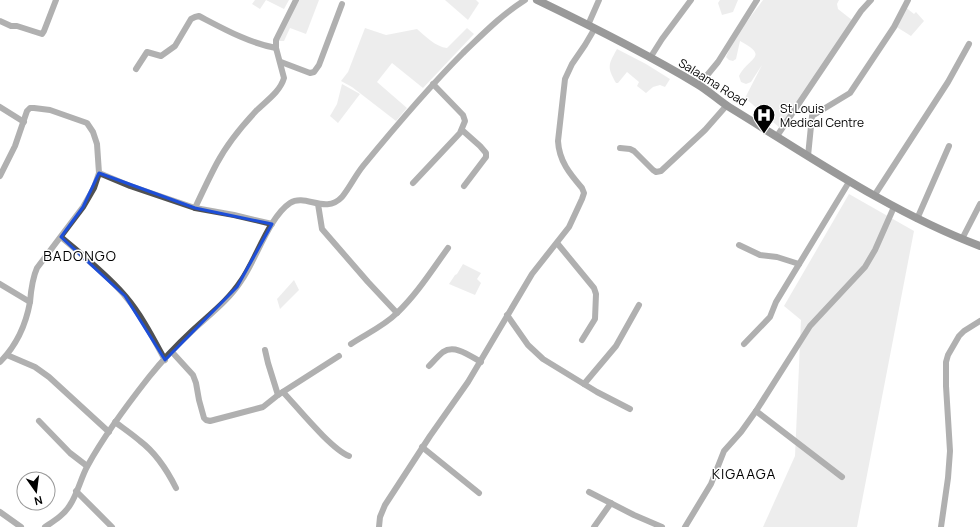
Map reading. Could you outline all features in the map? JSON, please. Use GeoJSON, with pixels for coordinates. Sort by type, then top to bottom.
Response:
{"type":"FeatureCollection","features":[{"type":"Feature","properties":{"kind":"main road","name":"Salaama Road"},"geometry":{"type":"LineString","coordinates":[[536,0],[591,27],[699,85],[727,105],[849,182],[874,196],[917,219],[980,246]]}},
{"type":"Feature","properties":{"kind":"street"},"geometry":{"type":"LineString","coordinates":[[0,20],[11,26],[18,26],[42,34],[56,0]]}},
{"type":"Feature","properties":{"kind":"street"},"geometry":{"type":"LineString","coordinates":[[195,208],[217,163],[228,145],[252,116],[281,86],[284,78],[281,62],[276,48],[277,37],[296,0]]}},
{"type":"Feature","properties":{"kind":"street"},"geometry":{"type":"LineString","coordinates":[[45,527],[66,511],[71,505],[87,466],[115,422],[150,375],[191,332],[222,304],[237,287],[250,268],[272,224],[281,212],[295,201],[328,205],[335,203],[342,197],[361,169],[414,104],[492,24],[524,0]]}},
{"type":"Feature","properties":{"kind":"street"},"geometry":{"type":"LineString","coordinates":[[379,527],[380,517],[385,505],[422,447],[456,401],[481,362],[532,274],[569,227],[578,210],[584,193],[582,188],[565,167],[558,150],[558,141],[565,79],[572,64],[585,45],[599,0]]}},
{"type":"Feature","properties":{"kind":"street"},"geometry":{"type":"LineString","coordinates":[[650,58],[691,0]]}},
{"type":"Feature","properties":{"kind":"street"},"geometry":{"type":"LineString","coordinates":[[699,85],[718,62],[757,0]]}},
{"type":"Feature","properties":{"kind":"street"},"geometry":{"type":"LineString","coordinates":[[777,136],[861,11],[871,0]]}},
{"type":"Feature","properties":{"kind":"street"},"geometry":{"type":"LineString","coordinates":[[808,156],[812,116],[850,93],[894,27],[908,0]]}},
{"type":"Feature","properties":{"kind":"street"},"geometry":{"type":"LineString","coordinates":[[281,62],[310,73],[314,72],[319,65],[342,4]]}},
{"type":"Feature","properties":{"kind":"street"},"geometry":{"type":"LineString","coordinates":[[136,69],[147,52],[161,56],[175,46],[191,19],[195,16],[199,16],[231,33],[257,43],[276,48]]}},
{"type":"Feature","properties":{"kind":"street"},"geometry":{"type":"LineString","coordinates":[[874,196],[948,82],[969,44]]}},
{"type":"Feature","properties":{"kind":"street"},"geometry":{"type":"LineString","coordinates":[[413,182],[462,130],[465,121],[463,115],[433,84]]}},
{"type":"Feature","properties":{"kind":"street"},"geometry":{"type":"LineString","coordinates":[[620,148],[630,149],[653,170],[656,172],[661,171],[705,130],[727,105]]}},
{"type":"Feature","properties":{"kind":"street"},"geometry":{"type":"LineString","coordinates":[[0,107],[24,122]]}},
{"type":"Feature","properties":{"kind":"street"},"geometry":{"type":"LineString","coordinates":[[0,176],[10,157],[27,111],[30,108],[50,110],[87,123],[94,132],[97,144],[99,173],[94,188],[83,207],[37,268],[32,283],[30,302],[23,324],[15,344],[0,362]]}},
{"type":"Feature","properties":{"kind":"street"},"geometry":{"type":"LineString","coordinates":[[462,130],[486,153],[486,157],[464,186]]}},
{"type":"Feature","properties":{"kind":"street"},"geometry":{"type":"LineString","coordinates":[[917,219],[949,146]]}},
{"type":"Feature","properties":{"kind":"street"},"geometry":{"type":"LineString","coordinates":[[99,173],[130,186],[195,208],[272,224]]}},
{"type":"Feature","properties":{"kind":"street"},"geometry":{"type":"LineString","coordinates":[[744,344],[770,317],[776,302],[849,182]]}},
{"type":"Feature","properties":{"kind":"street"},"geometry":{"type":"LineString","coordinates":[[318,204],[321,224],[326,233],[397,313]]}},
{"type":"Feature","properties":{"kind":"street"},"geometry":{"type":"LineString","coordinates":[[962,239],[980,204]]}},
{"type":"Feature","properties":{"kind":"street"},"geometry":{"type":"LineString","coordinates":[[685,527],[711,484],[724,451],[741,432],[756,411],[810,326],[865,267],[876,250],[894,207]]}},
{"type":"Feature","properties":{"kind":"street"},"geometry":{"type":"LineString","coordinates":[[61,237],[88,260],[125,296],[150,331],[164,360]]}},
{"type":"Feature","properties":{"kind":"street"},"geometry":{"type":"LineString","coordinates":[[556,243],[594,288],[596,294],[595,319],[582,340]]}},
{"type":"Feature","properties":{"kind":"street"},"geometry":{"type":"LineString","coordinates":[[739,245],[760,255],[777,257],[799,264]]}},
{"type":"Feature","properties":{"kind":"street"},"geometry":{"type":"LineString","coordinates":[[351,344],[386,323],[397,313],[415,293],[448,248]]}},
{"type":"Feature","properties":{"kind":"street"},"geometry":{"type":"LineString","coordinates":[[0,284],[30,302]]}},
{"type":"Feature","properties":{"kind":"street"},"geometry":{"type":"LineString","coordinates":[[584,384],[616,346],[639,305]]}},
{"type":"Feature","properties":{"kind":"street"},"geometry":{"type":"LineString","coordinates":[[507,315],[528,345],[551,365],[630,409]]}},
{"type":"Feature","properties":{"kind":"street"},"geometry":{"type":"LineString","coordinates":[[941,527],[950,451],[946,362],[948,355],[959,336],[980,321]]}},
{"type":"Feature","properties":{"kind":"street"},"geometry":{"type":"LineString","coordinates":[[429,366],[443,352],[450,349],[456,349],[481,362]]}},
{"type":"Feature","properties":{"kind":"street"},"geometry":{"type":"LineString","coordinates":[[265,350],[268,363],[281,394],[342,453],[349,456]]}},
{"type":"Feature","properties":{"kind":"street"},"geometry":{"type":"LineString","coordinates":[[172,352],[193,375],[202,413],[206,420],[210,421],[263,407],[339,356]]}},
{"type":"Feature","properties":{"kind":"street"},"geometry":{"type":"LineString","coordinates":[[7,354],[35,367],[49,377],[109,432]]}},
{"type":"Feature","properties":{"kind":"street"},"geometry":{"type":"LineString","coordinates":[[756,411],[842,477]]}},
{"type":"Feature","properties":{"kind":"street"},"geometry":{"type":"LineString","coordinates":[[39,421],[70,453],[87,466]]}},
{"type":"Feature","properties":{"kind":"street"},"geometry":{"type":"LineString","coordinates":[[115,422],[141,441],[152,452],[167,472],[176,488]]}},
{"type":"Feature","properties":{"kind":"street"},"geometry":{"type":"LineString","coordinates":[[422,447],[479,493]]}},
{"type":"Feature","properties":{"kind":"street"},"geometry":{"type":"LineString","coordinates":[[76,491],[112,527]]}},
{"type":"Feature","properties":{"kind":"street"},"geometry":{"type":"LineString","coordinates":[[589,492],[611,504],[662,527]]}},
{"type":"Feature","properties":{"kind":"street"},"geometry":{"type":"LineString","coordinates":[[594,527],[611,504]]}},
{"type":"Feature","properties":{"kind":"street"},"geometry":{"type":"LineString","coordinates":[[0,512],[21,527]]}},
{"type":"Feature","properties":{"kind":"highlighted area"},"geometry":{"type":"Polygon","coordinates":[[[99,173],[195,208],[272,224],[237,287],[165,360],[125,296],[61,237],[83,207],[99,173]]]}},
{"type":"Feature","properties":{"kind":"shaded area"},"geometry":{"type":"Polygon","coordinates":[[[255,0],[266,0],[260,9],[252,4],[255,0]]]}},
{"type":"Feature","properties":{"kind":"shaded area"},"geometry":{"type":"Polygon","coordinates":[[[266,0],[289,0],[284,9],[266,0]]]}},
{"type":"Feature","properties":{"kind":"shaded area"},"geometry":{"type":"Polygon","coordinates":[[[299,0],[319,0],[306,34],[290,28],[284,41],[278,41],[282,30],[299,0]]]}},
{"type":"Feature","properties":{"kind":"shaded area"},"geometry":{"type":"Polygon","coordinates":[[[445,0],[476,0],[479,3],[468,20],[445,0]]]}},
{"type":"Feature","properties":{"kind":"shaded area"},"geometry":{"type":"Polygon","coordinates":[[[720,0],[738,0],[733,12],[722,15],[718,3],[720,0]]]}},
{"type":"Feature","properties":{"kind":"shaded area"},"geometry":{"type":"Polygon","coordinates":[[[763,0],[839,0],[837,4],[838,9],[852,20],[780,128],[745,98],[762,65],[751,82],[746,84],[741,82],[739,76],[756,54],[754,51],[740,41],[736,59],[733,61],[726,57],[738,34],[763,0]]]}},
{"type":"Feature","properties":{"kind":"shaded area"},"geometry":{"type":"Polygon","coordinates":[[[904,6],[914,14],[916,12],[924,21],[911,36],[895,26],[904,6]]]}},
{"type":"Feature","properties":{"kind":"shaded area"},"geometry":{"type":"Polygon","coordinates":[[[365,28],[386,35],[417,29],[427,38],[447,48],[467,28],[474,34],[423,88],[392,63],[377,82],[407,108],[396,121],[352,87],[341,81],[348,72],[365,28]]]}},
{"type":"Feature","properties":{"kind":"shaded area"},"geometry":{"type":"Polygon","coordinates":[[[617,49],[646,64],[670,79],[665,87],[660,85],[653,87],[646,93],[637,86],[639,82],[627,72],[618,83],[616,83],[611,73],[610,63],[617,49]]]}},
{"type":"Feature","properties":{"kind":"shaded area"},"geometry":{"type":"Polygon","coordinates":[[[342,84],[360,94],[338,123],[330,116],[337,104],[342,84]]]}},
{"type":"Feature","properties":{"kind":"shaded area"},"geometry":{"type":"Polygon","coordinates":[[[849,194],[914,231],[857,527],[763,527],[795,456],[801,320],[784,306],[849,194]]]}},
{"type":"Feature","properties":{"kind":"shaded area"},"geometry":{"type":"Polygon","coordinates":[[[463,264],[481,273],[477,279],[481,283],[475,295],[449,284],[463,264]]]}},
{"type":"Feature","properties":{"kind":"shaded area"},"geometry":{"type":"Polygon","coordinates":[[[294,280],[299,290],[280,309],[277,299],[294,280]]]}},
{"type":"Feature","properties":{"kind":"place","name":"St Louis Medical Centre"},"geometry":{"type":"Point","coordinates":[764,134]}},
{"type":"Feature","properties":{"kind":"district","name":"BADONGO"},"geometry":{"type":"Point","coordinates":[80,255]}},
{"type":"Feature","properties":{"kind":"district","name":"KIGAAGA"},"geometry":{"type":"Point","coordinates":[744,473]}}]}
